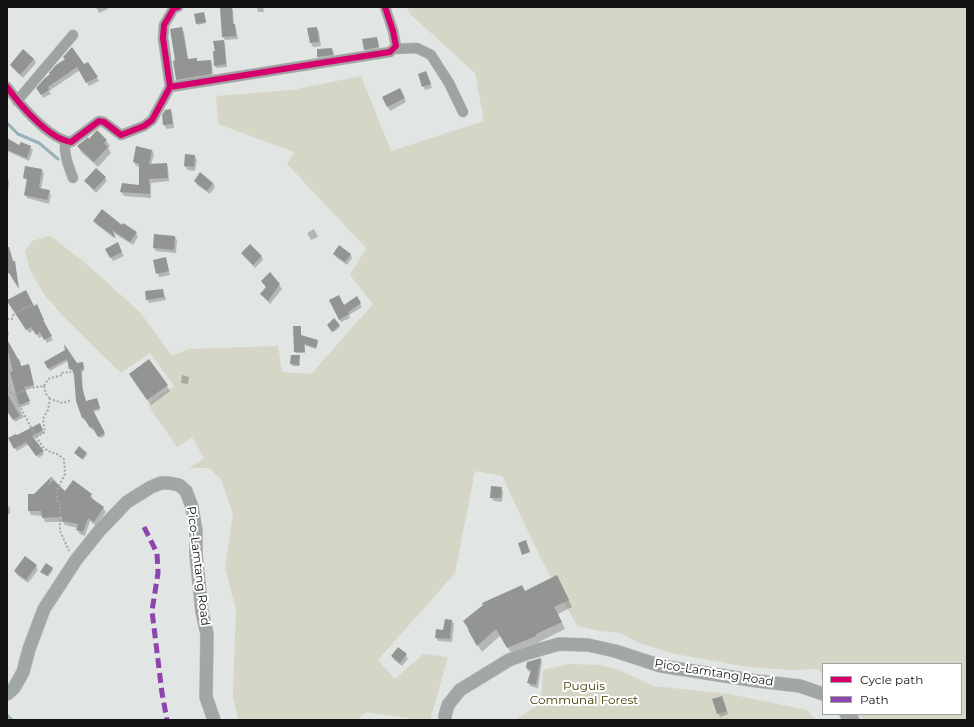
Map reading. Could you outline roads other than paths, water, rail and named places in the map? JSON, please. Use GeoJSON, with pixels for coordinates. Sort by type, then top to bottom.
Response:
{"type":"FeatureCollection","features":[{"type":"Feature","properties":{"kind":"main road","name":"Pico-Lamtang Road"},"geometry":{"type":"LineString","coordinates":[[7,694],[14,688],[23,672],[29,649],[44,609],[76,560],[100,530],[127,502],[141,493],[161,484],[169,483],[179,485],[186,491],[190,499],[194,523],[202,612],[207,634],[206,697],[214,720]]}},
{"type":"Feature","properties":{"kind":"main road","name":"Pico-Lamtang Road"},"geometry":{"type":"LineString","coordinates":[[446,720],[445,716],[448,705],[460,690],[509,660],[559,644],[588,645],[615,651],[661,666],[800,686],[822,694]]}},
{"type":"Feature","properties":{"kind":"street"},"geometry":{"type":"LineString","coordinates":[[7,87],[17,101],[35,120],[65,142],[71,142],[99,121],[104,122],[121,135],[144,126],[152,120],[170,87],[163,38],[164,25],[174,8],[178,7]]}},
{"type":"Feature","properties":{"kind":"street"},"geometry":{"type":"LineString","coordinates":[[385,7],[393,31],[396,46],[394,49]]}},
{"type":"Feature","properties":{"kind":"street"},"geometry":{"type":"LineString","coordinates":[[17,101],[73,35]]}},
{"type":"Feature","properties":{"kind":"street"},"geometry":{"type":"LineString","coordinates":[[170,87],[385,53],[394,49],[416,48],[432,55],[449,83],[463,112]]}},
{"type":"Feature","properties":{"kind":"street"},"geometry":{"type":"LineString","coordinates":[[65,142],[64,152],[73,178]]}},
{"type":"Feature","properties":{"kind":"waterway"},"geometry":{"type":"LineString","coordinates":[[7,123],[18,134],[39,143],[58,159]]}},
{"type":"Feature","properties":{"kind":"waterway"},"geometry":{"type":"LineString","coordinates":[[7,715],[12,720]]}},
{"type":"Feature","properties":{"kind":"park label","name":"Puguis Communal Forest"},"geometry":{"type":"Point","coordinates":[584,693]}}]}
